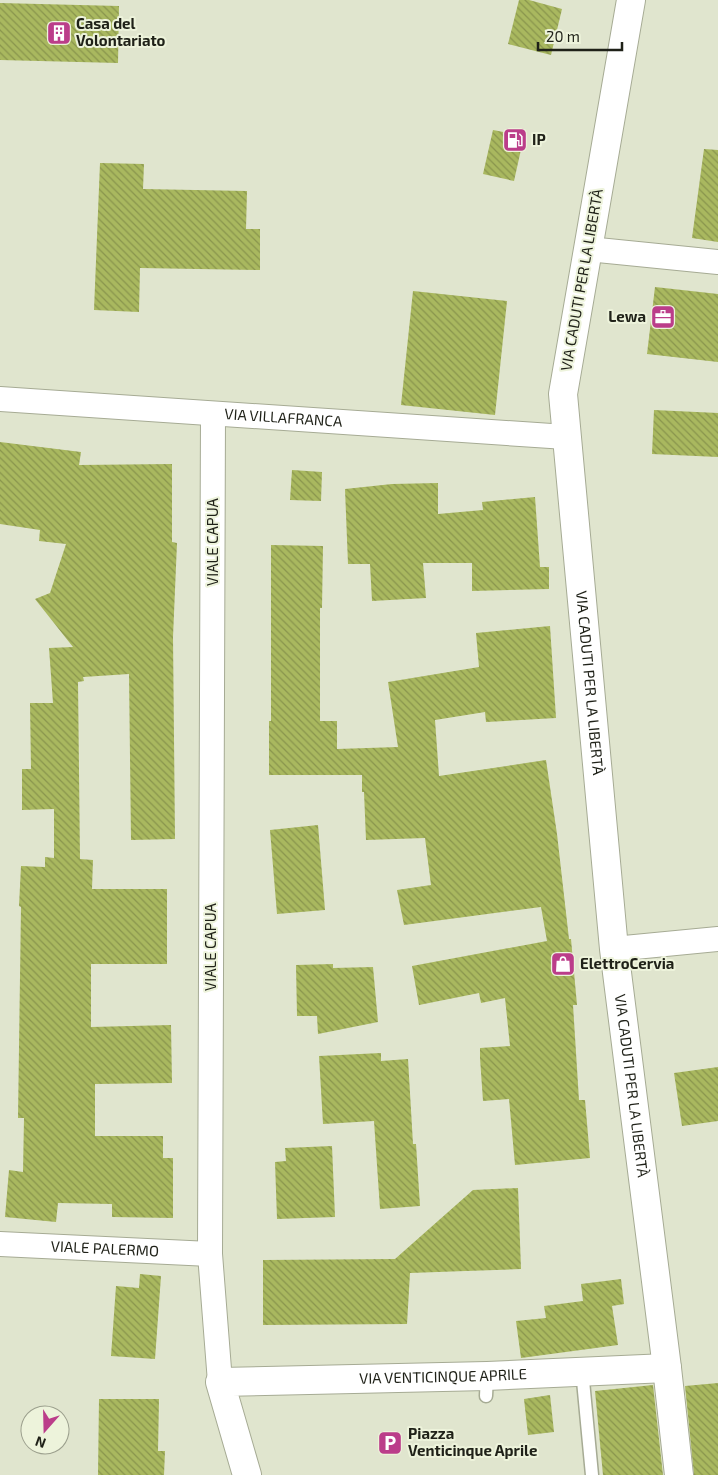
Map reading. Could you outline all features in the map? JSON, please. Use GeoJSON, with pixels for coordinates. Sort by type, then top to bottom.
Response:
{"type":"FeatureCollection","features":[{"type":"Feature","properties":{"kind":"street","name":"VIA CADUTI PER LA LIBERTÀ"},"geometry":{"type":"LineString","coordinates":[[630,0],[563,394],[614,949],[667,1368],[678,1475]]}},
{"type":"Feature","properties":{"kind":"street"},"geometry":{"type":"LineString","coordinates":[[588,249],[718,262]]}},
{"type":"Feature","properties":{"kind":"street","name":"VIA VILLAFRANCA"},"geometry":{"type":"LineString","coordinates":[[0,399],[213,415],[566,437]]}},
{"type":"Feature","properties":{"kind":"street","name":"VIALE CAPUA"},"geometry":{"type":"LineString","coordinates":[[213,415],[210,1254],[220,1382],[247,1475]]}},
{"type":"Feature","properties":{"kind":"street"},"geometry":{"type":"LineString","coordinates":[[614,949],[718,939]]}},
{"type":"Feature","properties":{"kind":"street","name":"VIALE PALERMO"},"geometry":{"type":"LineString","coordinates":[[0,1244],[210,1254]]}},
{"type":"Feature","properties":{"kind":"street","name":"VIA VENTICINQUE APRILE"},"geometry":{"type":"LineString","coordinates":[[220,1382],[487,1386],[582,1370],[667,1368]]}},
{"type":"Feature","properties":{"kind":"lane"},"geometry":{"type":"LineString","coordinates":[[582,1370],[592,1475]]}},
{"type":"Feature","properties":{"kind":"building"},"geometry":{"type":"Polygon","coordinates":[[[519,0],[529,0],[562,9],[551,55],[508,44],[519,0]]]}},
{"type":"Feature","properties":{"kind":"building","name":"Casa del Volontariato"},"geometry":{"type":"Polygon","coordinates":[[[0,3],[119,6],[118,63],[0,60],[0,3]]]}},
{"type":"Feature","properties":{"kind":"building"},"geometry":{"type":"Polygon","coordinates":[[[493,130],[524,136],[514,181],[483,174],[493,130]]]}},
{"type":"Feature","properties":{"kind":"building"},"geometry":{"type":"Polygon","coordinates":[[[704,149],[718,150],[718,242],[692,238],[704,149]]]}},
{"type":"Feature","properties":{"kind":"building"},"geometry":{"type":"Polygon","coordinates":[[[100,163],[144,164],[143,189],[247,191],[246,229],[260,229],[260,270],[140,268],[139,312],[94,310],[100,163]]]}},
{"type":"Feature","properties":{"kind":"building"},"geometry":{"type":"Polygon","coordinates":[[[655,287],[718,294],[718,362],[647,354],[655,287]]]}},
{"type":"Feature","properties":{"kind":"building"},"geometry":{"type":"Polygon","coordinates":[[[413,291],[507,301],[495,415],[401,405],[413,291]]]}},
{"type":"Feature","properties":{"kind":"building"},"geometry":{"type":"Polygon","coordinates":[[[654,410],[718,413],[718,457],[652,454],[654,410]]]}},
{"type":"Feature","properties":{"kind":"building"},"geometry":{"type":"Polygon","coordinates":[[[0,442],[81,452],[79,465],[172,464],[172,542],[177,543],[173,637],[175,839],[131,840],[129,674],[83,677],[84,681],[78,682],[80,859],[93,860],[92,889],[167,889],[167,964],[91,964],[91,1027],[171,1025],[172,1083],[95,1084],[95,1136],[163,1136],[163,1158],[173,1158],[173,1218],[112,1217],[112,1204],[58,1203],[56,1222],[5,1217],[9,1170],[23,1172],[24,1118],[18,1118],[21,907],[19,906],[21,866],[45,867],[45,857],[54,858],[54,809],[22,810],[22,769],[31,769],[30,703],[53,703],[49,648],[73,647],[35,599],[50,593],[66,544],[39,541],[40,530],[0,524],[0,442]]]}},
{"type":"Feature","properties":{"kind":"building"},"geometry":{"type":"Polygon","coordinates":[[[292,470],[322,472],[321,501],[290,500],[292,470]]]}},
{"type":"Feature","properties":{"kind":"building"},"geometry":{"type":"Polygon","coordinates":[[[438,483],[438,514],[483,510],[482,502],[535,497],[540,567],[549,567],[549,589],[472,591],[472,563],[423,563],[426,598],[372,601],[370,564],[348,564],[345,489],[392,484],[438,483]]]}},
{"type":"Feature","properties":{"kind":"building"},"geometry":{"type":"Polygon","coordinates":[[[271,545],[323,546],[322,608],[320,608],[320,721],[337,721],[337,749],[398,747],[388,682],[479,667],[476,633],[550,626],[556,718],[486,722],[485,712],[435,720],[439,776],[546,760],[569,939],[571,939],[577,1005],[573,1005],[579,1100],[585,1100],[590,1158],[515,1165],[509,1099],[483,1101],[480,1058],[480,1048],[510,1046],[505,998],[481,1003],[479,993],[419,1005],[412,966],[547,941],[541,907],[404,925],[397,890],[431,885],[425,838],[366,840],[362,775],[269,775],[269,721],[271,721],[271,545]]]}},
{"type":"Feature","properties":{"kind":"building"},"geometry":{"type":"Polygon","coordinates":[[[318,825],[325,910],[277,914],[270,830],[318,825]]]}},
{"type":"Feature","properties":{"kind":"building"},"geometry":{"type":"Polygon","coordinates":[[[333,964],[333,968],[373,967],[378,1022],[318,1034],[317,1016],[297,1016],[296,965],[333,964]]]}},
{"type":"Feature","properties":{"kind":"building"},"geometry":{"type":"Polygon","coordinates":[[[381,1053],[381,1061],[408,1059],[413,1144],[416,1144],[420,1206],[380,1209],[374,1121],[323,1124],[319,1056],[381,1053]]]}},
{"type":"Feature","properties":{"kind":"building"},"geometry":{"type":"Polygon","coordinates":[[[718,1067],[718,1121],[682,1126],[674,1073],[718,1067]]]}},
{"type":"Feature","properties":{"kind":"building"},"geometry":{"type":"Polygon","coordinates":[[[332,1146],[335,1217],[277,1219],[275,1162],[286,1161],[285,1148],[332,1146]]]}},
{"type":"Feature","properties":{"kind":"building"},"geometry":{"type":"Polygon","coordinates":[[[518,1188],[521,1269],[410,1273],[407,1324],[263,1325],[263,1260],[395,1259],[473,1190],[518,1188]]]}},
{"type":"Feature","properties":{"kind":"building"},"geometry":{"type":"Polygon","coordinates":[[[140,1274],[161,1276],[155,1359],[111,1356],[116,1286],[139,1288],[140,1274]]]}},
{"type":"Feature","properties":{"kind":"building"},"geometry":{"type":"Polygon","coordinates":[[[621,1279],[624,1304],[612,1306],[618,1345],[521,1358],[516,1321],[546,1318],[544,1306],[583,1301],[581,1284],[621,1279]]]}},
{"type":"Feature","properties":{"kind":"building"},"geometry":{"type":"Polygon","coordinates":[[[718,1383],[718,1475],[694,1475],[685,1386],[718,1383]]]}},
{"type":"Feature","properties":{"kind":"building"},"geometry":{"type":"Polygon","coordinates":[[[653,1385],[663,1475],[603,1475],[595,1391],[653,1385]]]}},
{"type":"Feature","properties":{"kind":"building"},"geometry":{"type":"Polygon","coordinates":[[[550,1395],[554,1432],[528,1435],[524,1399],[550,1395]]]}},
{"type":"Feature","properties":{"kind":"building"},"geometry":{"type":"Polygon","coordinates":[[[99,1399],[159,1399],[158,1451],[165,1451],[164,1475],[98,1475],[99,1399]]]}},
{"type":"Feature","properties":{"kind":"place","name":"Casa del Volontariato"},"geometry":{"type":"Point","coordinates":[59,33]}},
{"type":"Feature","properties":{"kind":"place","name":"IP"},"geometry":{"type":"Point","coordinates":[515,140]}},
{"type":"Feature","properties":{"kind":"place","name":"Lewa"},"geometry":{"type":"Point","coordinates":[663,317]}},
{"type":"Feature","properties":{"kind":"place","name":"ElettroCervia"},"geometry":{"type":"Point","coordinates":[563,964]}},
{"type":"Feature","properties":{"kind":"place","name":"Piazza Venticinque Aprile"},"geometry":{"type":"Point","coordinates":[390,1443]}}]}
